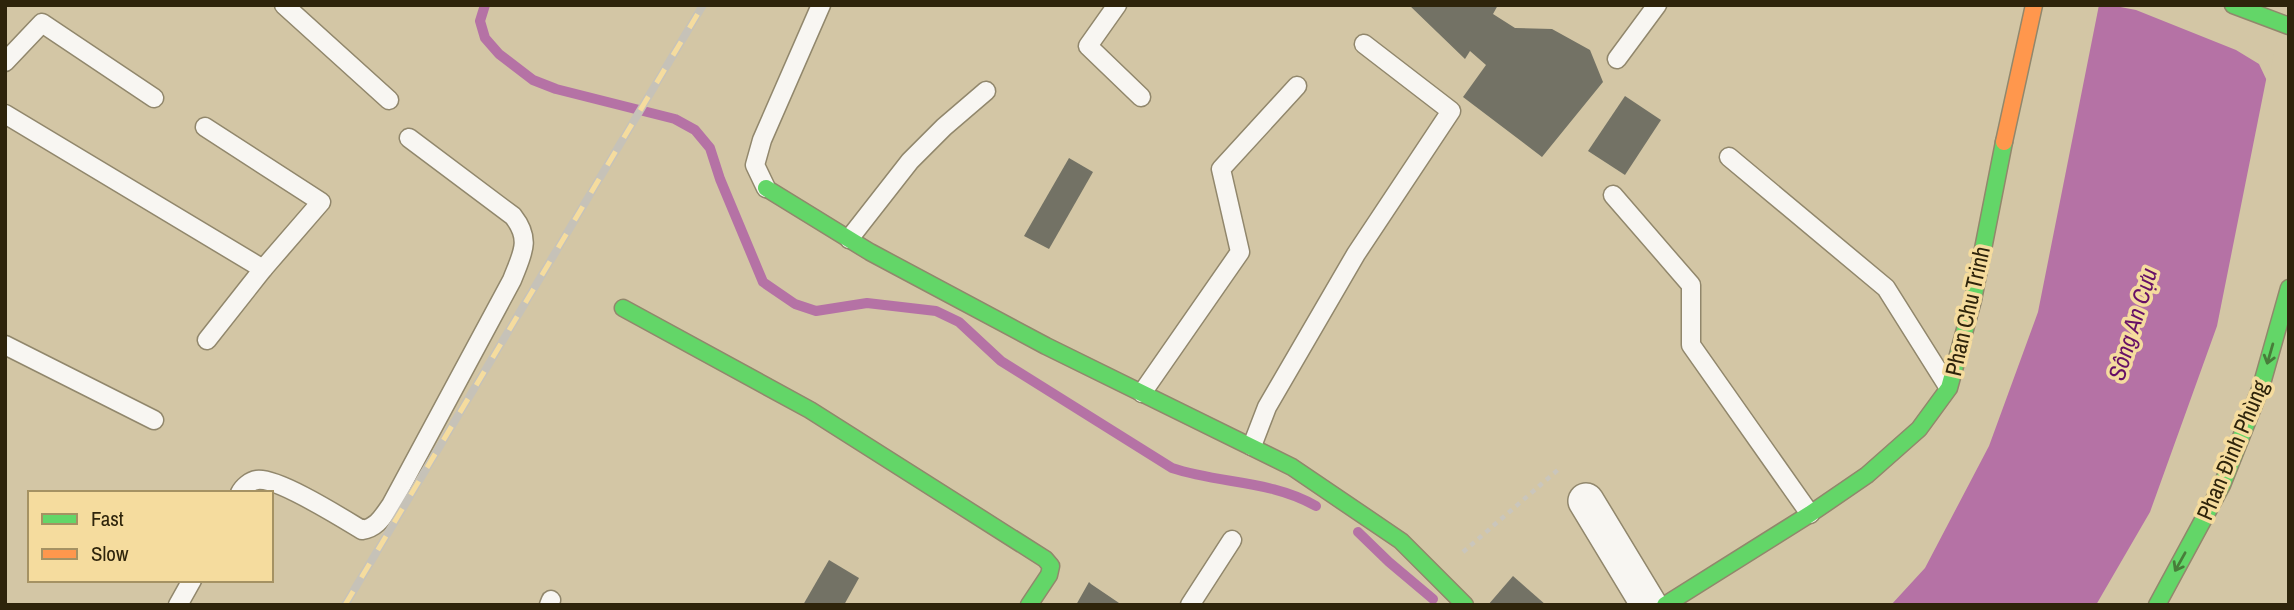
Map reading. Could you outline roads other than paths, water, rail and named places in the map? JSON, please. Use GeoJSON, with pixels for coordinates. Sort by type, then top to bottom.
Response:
{"type":"FeatureCollection","features":[{"type":"Feature","properties":{"kind":"street","name":"Phan Chu Trinh"},"geometry":{"type":"LineString","coordinates":[[1665,605],[1867,475],[1919,429],[1949,388],[1973,300],[2034,5]]}},
{"type":"Feature","properties":{"kind":"street"},"geometry":{"type":"LineString","coordinates":[[2233,5],[2289,26]]}},
{"type":"Feature","properties":{"kind":"street"},"geometry":{"type":"LineString","coordinates":[[766,187],[849,239],[1046,346],[1292,467],[1401,541],[1465,605]]}},
{"type":"Feature","properties":{"kind":"street","name":"Phan Đình Phùng"},"geometry":{"type":"LineString","coordinates":[[2157,605],[2222,485],[2261,387],[2289,288]]}},
{"type":"Feature","properties":{"kind":"street"},"geometry":{"type":"LineString","coordinates":[[623,308],[810,410],[1045,559],[1051,566],[1049,575],[1029,605]]}},
{"type":"Feature","properties":{"kind":"street"},"geometry":{"type":"LineString","coordinates":[[1586,501],[1649,605]]}},
{"type":"Feature","properties":{"kind":"lane"},"geometry":{"type":"LineString","coordinates":[[284,5],[389,100]]}},
{"type":"Feature","properties":{"kind":"lane"},"geometry":{"type":"LineString","coordinates":[[766,187],[755,165],[821,5]]}},
{"type":"Feature","properties":{"kind":"lane"},"geometry":{"type":"LineString","coordinates":[[1117,5],[1087,46],[1142,97]]}},
{"type":"Feature","properties":{"kind":"lane"},"geometry":{"type":"LineString","coordinates":[[1617,59],[1657,5]]}},
{"type":"Feature","properties":{"kind":"lane"},"geometry":{"type":"LineString","coordinates":[[5,62],[42,23],[154,98]]}},
{"type":"Feature","properties":{"kind":"lane"},"geometry":{"type":"LineString","coordinates":[[1252,446],[1267,407],[1356,254],[1451,111],[1364,44]]}},
{"type":"Feature","properties":{"kind":"lane"},"geometry":{"type":"LineString","coordinates":[[1142,393],[1240,252],[1221,169],[1297,86]]}},
{"type":"Feature","properties":{"kind":"lane"},"geometry":{"type":"LineString","coordinates":[[849,239],[910,161],[986,91]]}},
{"type":"Feature","properties":{"kind":"lane"},"geometry":{"type":"LineString","coordinates":[[5,114],[263,269]]}},
{"type":"Feature","properties":{"kind":"lane"},"geometry":{"type":"LineString","coordinates":[[205,127],[321,202],[207,340]]}},
{"type":"Feature","properties":{"kind":"lane"},"geometry":{"type":"LineString","coordinates":[[241,491],[243,487],[258,480],[281,485],[362,530],[376,524],[391,505],[512,280],[525,238],[520,225],[513,216],[409,138]]}},
{"type":"Feature","properties":{"kind":"lane"},"geometry":{"type":"LineString","coordinates":[[1729,157],[1886,288],[1949,388]]}},
{"type":"Feature","properties":{"kind":"lane"},"geometry":{"type":"LineString","coordinates":[[1613,195],[1691,285],[1690,345],[1810,514]]}},
{"type":"Feature","properties":{"kind":"lane"},"geometry":{"type":"LineString","coordinates":[[5,345],[154,420]]}},
{"type":"Feature","properties":{"kind":"lane"},"geometry":{"type":"LineString","coordinates":[[1190,605],[1232,540]]}},
{"type":"Feature","properties":{"kind":"lane"},"geometry":{"type":"LineString","coordinates":[[178,605],[191,582]]}},
{"type":"Feature","properties":{"kind":"water","name":"Sông An Cựu"},"geometry":{"type":"Polygon","coordinates":[[[2099,5],[2281,5],[2217,326],[2150,512],[2096,605],[1891,605],[1925,568],[1989,446],[2038,312],[2099,5]]]}},
{"type":"Feature","properties":{"kind":"waterway"},"geometry":{"type":"LineString","coordinates":[[485,5],[480,21],[485,38],[499,54],[533,80],[556,89],[675,119],[695,130],[710,148],[720,179],[763,282],[795,304],[816,311],[867,303],[936,311],[959,322],[1001,361],[1172,468],[1281,491],[1316,506]]}},
{"type":"Feature","properties":{"kind":"waterway"},"geometry":{"type":"LineString","coordinates":[[1358,532],[1433,599]]}},
{"type":"Feature","properties":{"kind":"railway"},"geometry":{"type":"LineString","coordinates":[[345,605],[703,5]]}}]}
